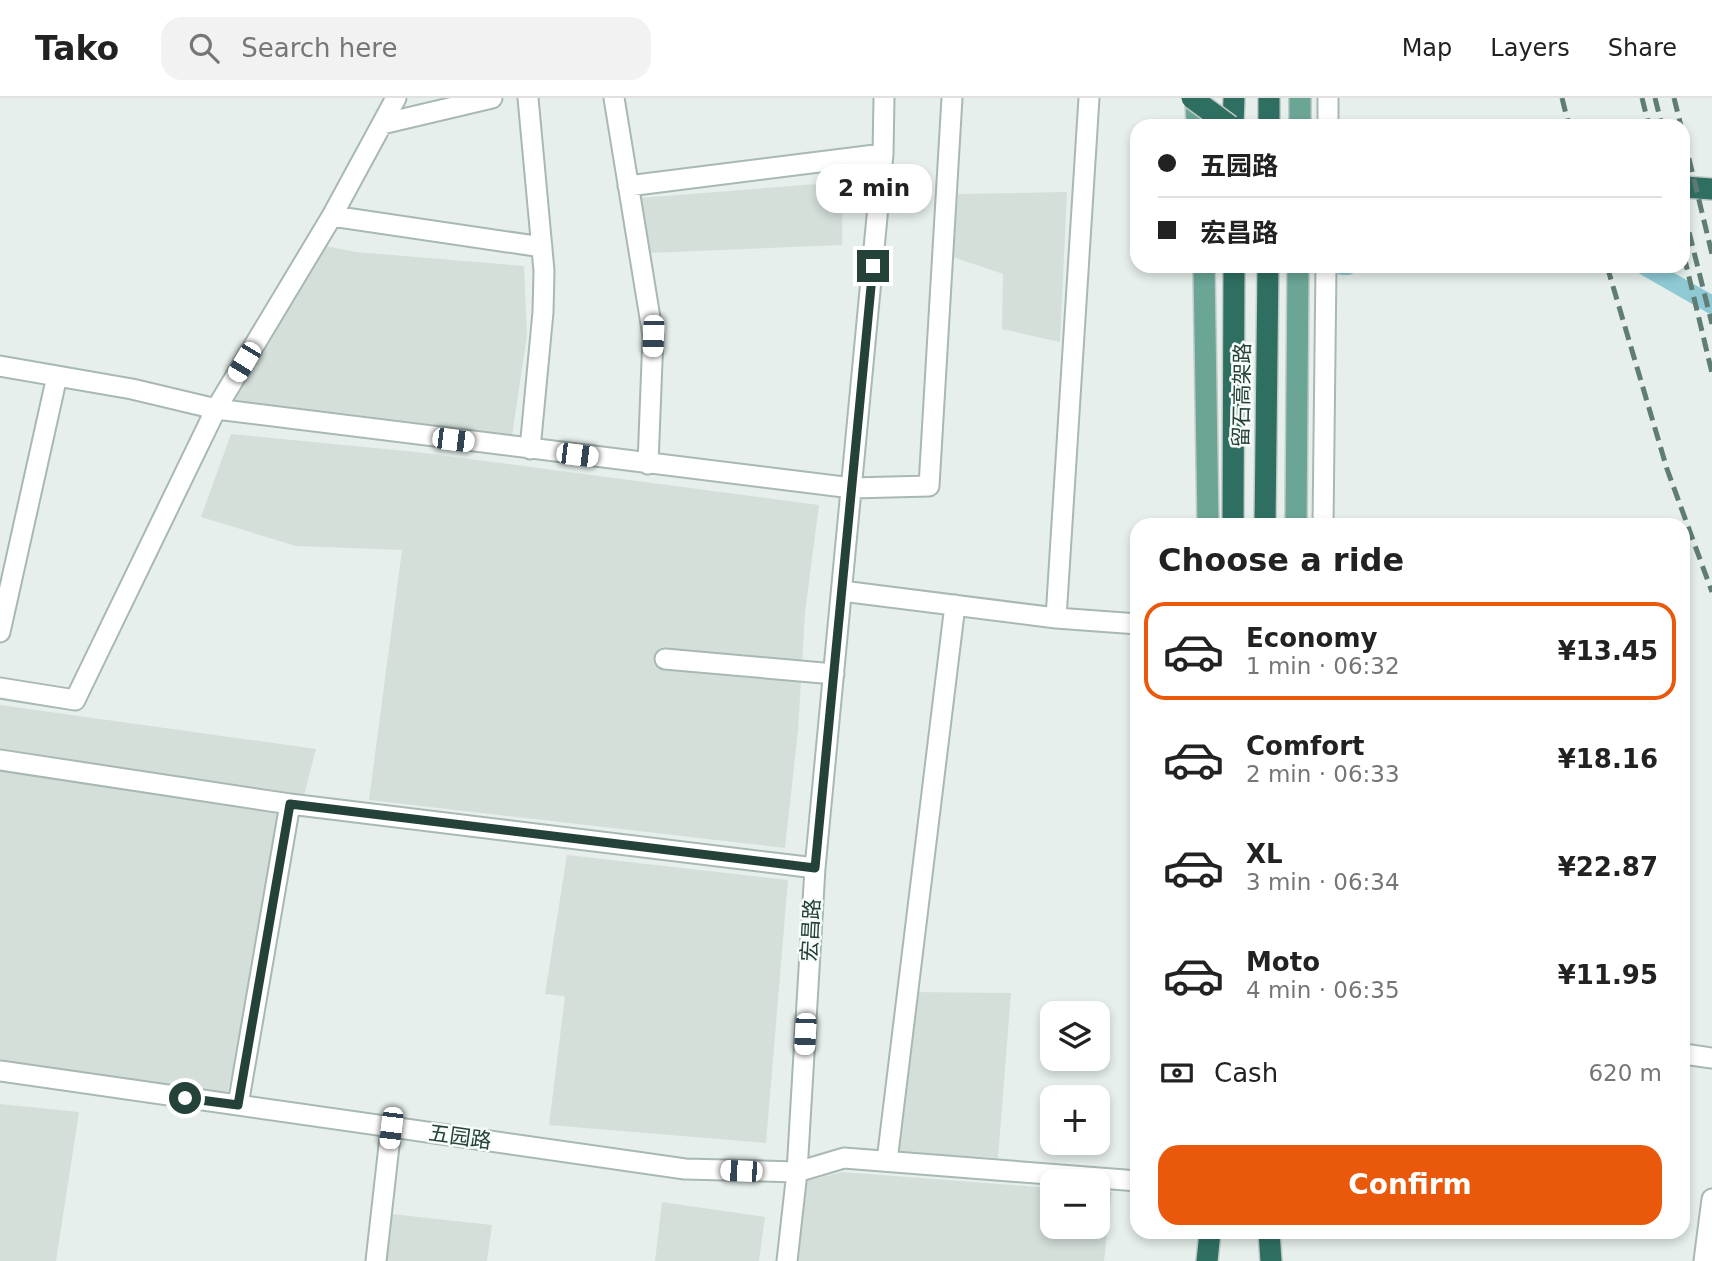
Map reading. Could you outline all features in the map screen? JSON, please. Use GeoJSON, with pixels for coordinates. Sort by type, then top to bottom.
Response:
{"type":"FeatureCollection","features":[{"type":"Feature","properties":{"kind":"highway"},"geometry":{"type":"LineString","coordinates":[[1194,98],[1222,119]]}},
{"type":"Feature","properties":{"kind":"highway"},"geometry":{"type":"LineString","coordinates":[[1232,119],[1234,98]]}},
{"type":"Feature","properties":{"kind":"highway"},"geometry":{"type":"LineString","coordinates":[[1269,98],[1269,119]]}},
{"type":"Feature","properties":{"kind":"highway"},"geometry":{"type":"LineString","coordinates":[[1690,187],[1712,189]]}},
{"type":"Feature","properties":{"kind":"highway","name":"留石高架路"},"geometry":{"type":"LineString","coordinates":[[1233,518],[1234,273]]}},
{"type":"Feature","properties":{"kind":"highway","name":"留石高架路"},"geometry":{"type":"LineString","coordinates":[[1265,518],[1268,273]]}},
{"type":"Feature","properties":{"kind":"highway"},"geometry":{"type":"LineString","coordinates":[[1208,1261],[1210,1239]]}},
{"type":"Feature","properties":{"kind":"highway"},"geometry":{"type":"LineString","coordinates":[[1269,1239],[1271,1261]]}},
{"type":"Feature","properties":{"kind":"main road"},"geometry":{"type":"LineString","coordinates":[[1194,98],[1196,119]]}},
{"type":"Feature","properties":{"kind":"main road"},"geometry":{"type":"LineString","coordinates":[[1300,98],[1300,119]]}},
{"type":"Feature","properties":{"kind":"main road"},"geometry":{"type":"LineString","coordinates":[[1204,273],[1208,518]]}},
{"type":"Feature","properties":{"kind":"main road"},"geometry":{"type":"LineString","coordinates":[[1296,518],[1298,273]]}},
{"type":"Feature","properties":{"kind":"street"},"geometry":{"type":"LineString","coordinates":[[0,688],[75,700],[216,409],[332,216],[396,98]]}},
{"type":"Feature","properties":{"kind":"street"},"geometry":{"type":"LineString","coordinates":[[382,124],[492,98]]}},
{"type":"Feature","properties":{"kind":"street"},"geometry":{"type":"LineString","coordinates":[[528,98],[542,247],[543,313],[530,449]]}},
{"type":"Feature","properties":{"kind":"street"},"geometry":{"type":"LineString","coordinates":[[614,98],[653,336],[648,464]]}},
{"type":"Feature","properties":{"kind":"street","name":"宏昌路"},"geometry":{"type":"LineString","coordinates":[[788,1261],[797,1172],[815,868],[883,154],[884,98]]}},
{"type":"Feature","properties":{"kind":"street"},"geometry":{"type":"LineString","coordinates":[[0,366],[132,388],[216,409],[852,488],[929,486],[952,98]]}},
{"type":"Feature","properties":{"kind":"street"},"geometry":{"type":"LineString","coordinates":[[1056,618],[1089,98]]}},
{"type":"Feature","properties":{"kind":"street"},"geometry":{"type":"LineString","coordinates":[[1328,98],[1328,119]]}},
{"type":"Feature","properties":{"kind":"street"},"geometry":{"type":"LineString","coordinates":[[628,186],[883,154]]}},
{"type":"Feature","properties":{"kind":"street"},"geometry":{"type":"LineString","coordinates":[[332,216],[542,247]]}},
{"type":"Feature","properties":{"kind":"street"},"geometry":{"type":"LineString","coordinates":[[1323,518],[1326,273]]}},
{"type":"Feature","properties":{"kind":"street"},"geometry":{"type":"LineString","coordinates":[[0,632],[57,376]]}},
{"type":"Feature","properties":{"kind":"street"},"geometry":{"type":"LineString","coordinates":[[842,591],[1056,618],[1130,623]]}},
{"type":"Feature","properties":{"kind":"street"},"geometry":{"type":"LineString","coordinates":[[887,1161],[955,605]]}},
{"type":"Feature","properties":{"kind":"street"},"geometry":{"type":"LineString","coordinates":[[665,659],[834,674]]}},
{"type":"Feature","properties":{"kind":"street"},"geometry":{"type":"LineString","coordinates":[[0,760],[290,804],[815,868]]}},
{"type":"Feature","properties":{"kind":"street"},"geometry":{"type":"LineString","coordinates":[[238,1105],[290,804]]}},
{"type":"Feature","properties":{"kind":"street"},"geometry":{"type":"LineString","coordinates":[[1690,1055],[1712,1058]]}},
{"type":"Feature","properties":{"kind":"street","name":"五园路"},"geometry":{"type":"LineString","coordinates":[[0,1071],[685,1169],[797,1172],[844,1158],[1130,1180]]}},
{"type":"Feature","properties":{"kind":"street"},"geometry":{"type":"LineString","coordinates":[[376,1261],[391,1128]]}},
{"type":"Feature","properties":{"kind":"street"},"geometry":{"type":"LineString","coordinates":[[1704,1261],[1712,1199]]}},
{"type":"Feature","properties":{"kind":"shaded area"},"geometry":{"type":"Polygon","coordinates":[[[843,182],[842,245],[650,253],[639,198],[843,182]]]}},
{"type":"Feature","properties":{"kind":"shaded area"},"geometry":{"type":"Polygon","coordinates":[[[1067,192],[1060,342],[1002,329],[1003,274],[953,257],[958,194],[1067,192]]]}},
{"type":"Feature","properties":{"kind":"shaded area"},"geometry":{"type":"Polygon","coordinates":[[[315,244],[356,252],[524,266],[527,335],[512,436],[333,412],[216,409],[315,244]]]}},
{"type":"Feature","properties":{"kind":"shaded area"},"geometry":{"type":"Polygon","coordinates":[[[231,434],[416,452],[819,505],[805,613],[798,731],[785,848],[369,800],[402,550],[296,546],[201,517],[231,434]]]}},
{"type":"Feature","properties":{"kind":"shaded area"},"geometry":{"type":"Polygon","coordinates":[[[0,705],[316,749],[227,1094],[0,1060],[0,705]]]}},
{"type":"Feature","properties":{"kind":"shaded area"},"geometry":{"type":"Polygon","coordinates":[[[567,855],[788,880],[766,1143],[549,1125],[565,996],[545,994],[567,855]]]}},
{"type":"Feature","properties":{"kind":"shaded area"},"geometry":{"type":"Polygon","coordinates":[[[908,992],[1011,993],[998,1158],[898,1152],[908,992]]]}},
{"type":"Feature","properties":{"kind":"shaded area"},"geometry":{"type":"Polygon","coordinates":[[[0,1104],[79,1112],[56,1261],[0,1261],[0,1104]]]}},
{"type":"Feature","properties":{"kind":"shaded area"},"geometry":{"type":"Polygon","coordinates":[[[842,1172],[1040,1187],[1040,1239],[1107,1239],[1104,1261],[795,1261],[803,1182],[842,1172]]]}},
{"type":"Feature","properties":{"kind":"shaded area"},"geometry":{"type":"Polygon","coordinates":[[[662,1202],[765,1217],[759,1261],[655,1261],[662,1202]]]}},
{"type":"Feature","properties":{"kind":"shaded area"},"geometry":{"type":"Polygon","coordinates":[[[382,1213],[492,1225],[487,1261],[376,1261],[382,1213]]]}},
{"type":"Feature","properties":{"kind":"waterway"},"geometry":{"type":"LineString","coordinates":[[1656,273],[1712,305]]}},
{"type":"Feature","properties":{"kind":"railway"},"geometry":{"type":"LineString","coordinates":[[1562,98],[1567,119]]}},
{"type":"Feature","properties":{"kind":"railway"},"geometry":{"type":"LineString","coordinates":[[1642,98],[1647,119]]}},
{"type":"Feature","properties":{"kind":"railway"},"geometry":{"type":"LineString","coordinates":[[1655,98],[1660,119]]}},
{"type":"Feature","properties":{"kind":"railway"},"geometry":{"type":"LineString","coordinates":[[1674,98],[1679,119]]}},
{"type":"Feature","properties":{"kind":"railway"},"geometry":{"type":"LineString","coordinates":[[1690,163],[1712,254]]}},
{"type":"Feature","properties":{"kind":"railway"},"geometry":{"type":"LineString","coordinates":[[1690,236],[1712,324]]}},
{"type":"Feature","properties":{"kind":"railway"},"geometry":{"type":"LineString","coordinates":[[1609,273],[1667,469],[1685,518]]}},
{"type":"Feature","properties":{"kind":"railway"},"geometry":{"type":"LineString","coordinates":[[1688,273],[1712,373]]}},
{"type":"Feature","properties":{"kind":"railway"},"geometry":{"type":"LineString","coordinates":[[1690,532],[1712,592]]}},
{"type":"Feature","properties":{"kind":"route"},"geometry":{"type":"LineString","coordinates":[[185,1098],[238,1105],[290,804],[815,868],[873,266]]}}]}
